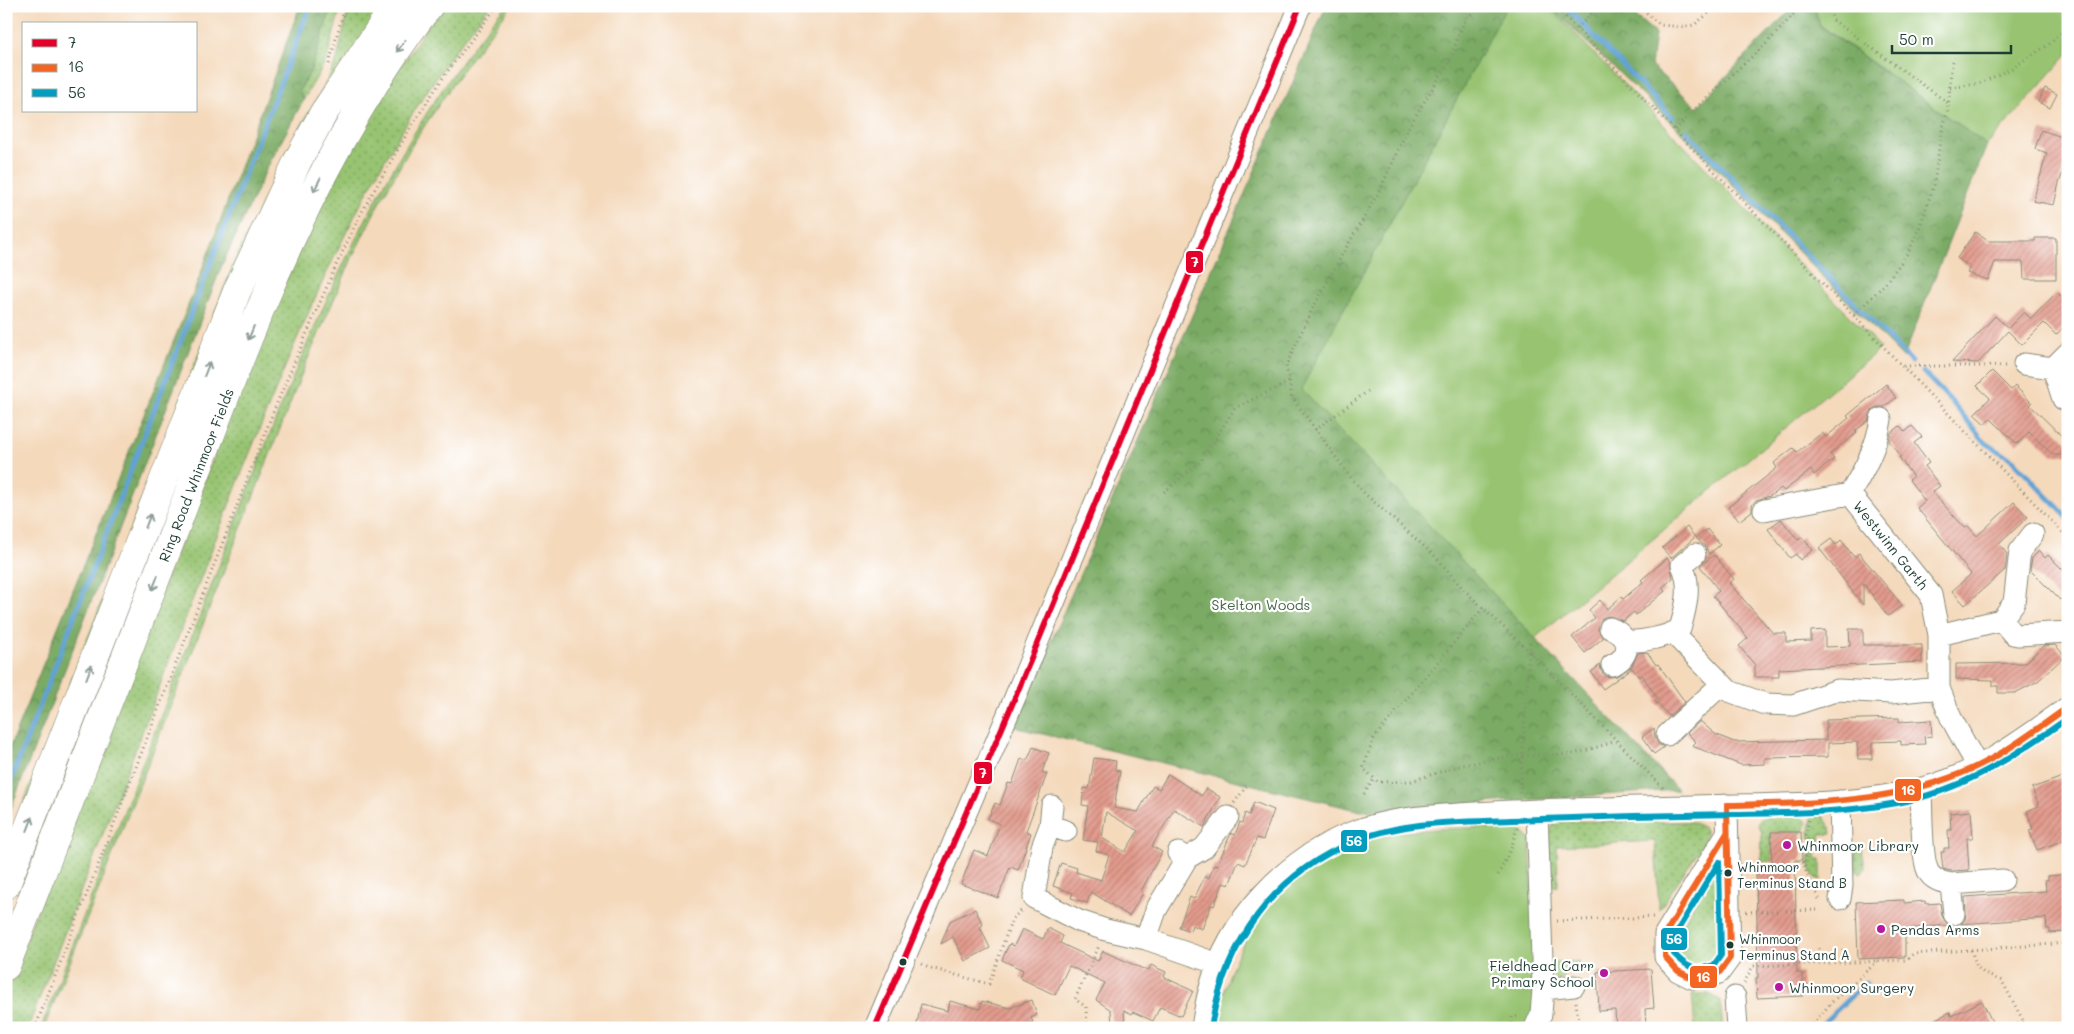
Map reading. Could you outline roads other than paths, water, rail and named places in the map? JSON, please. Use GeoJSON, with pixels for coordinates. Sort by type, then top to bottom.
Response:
{"type":"FeatureCollection","features":[{"type":"Feature","properties":{"kind":"highway","name":"Ring Road Whinmoor Fields"},"geometry":{"type":"LineString","coordinates":[[6,885],[237,291],[298,160],[323,114],[395,6]]}},
{"type":"Feature","properties":{"kind":"highway","name":"Ring Road Whinmoor Fields"},"geometry":{"type":"LineString","coordinates":[[6,966],[265,298],[323,171],[391,58],[430,6]]}},
{"type":"Feature","properties":{"kind":"street"},"geometry":{"type":"LineString","coordinates":[[875,1028],[1016,695],[1300,6]]}},
{"type":"Feature","properties":{"kind":"street"},"geometry":{"type":"LineString","coordinates":[[2053,368],[2068,353]]}},
{"type":"Feature","properties":{"kind":"street"},"geometry":{"type":"LineString","coordinates":[[2024,364],[2053,368]]}},
{"type":"Feature","properties":{"kind":"street"},"geometry":{"type":"LineString","coordinates":[[2053,368],[2063,399]]}},
{"type":"Feature","properties":{"kind":"street"},"geometry":{"type":"LineString","coordinates":[[1764,510],[1850,494],[1873,452],[1879,435],[1881,419]]}},
{"type":"Feature","properties":{"kind":"street","name":"Westwinn Garth"},"geometry":{"type":"LineString","coordinates":[[1850,494],[1931,595],[1939,635],[1939,688],[1951,718],[1978,767]]}},
{"type":"Feature","properties":{"kind":"street"},"geometry":{"type":"LineString","coordinates":[[1939,635],[2002,620],[2014,603],[2020,551],[2033,534]]}},
{"type":"Feature","properties":{"kind":"street"},"geometry":{"type":"LineString","coordinates":[[1626,641],[1634,642],[1673,633],[1680,629],[1687,595],[1686,574],[1682,565],[1695,554]]}},
{"type":"Feature","properties":{"kind":"street"},"geometry":{"type":"LineString","coordinates":[[2002,620],[2014,634],[2018,635],[2068,632]]}},
{"type":"Feature","properties":{"kind":"street"},"geometry":{"type":"LineString","coordinates":[[1610,628],[1622,635],[1626,641],[1627,651],[1619,662],[1612,665]]}},
{"type":"Feature","properties":{"kind":"street"},"geometry":{"type":"LineString","coordinates":[[1673,633],[1729,691],[1765,704],[1793,705],[1838,690],[1891,693],[1939,688]]}},
{"type":"Feature","properties":{"kind":"street"},"geometry":{"type":"LineString","coordinates":[[1667,735],[1722,684]]}},
{"type":"Feature","properties":{"kind":"street"},"geometry":{"type":"LineString","coordinates":[[1202,1028],[1210,987],[1218,964],[1236,930],[1255,903],[1293,866],[1334,841],[1359,830],[1398,820],[1429,816],[1528,810],[1870,799],[1921,789],[1978,767],[2011,748],[2068,707]]}},
{"type":"Feature","properties":{"kind":"street"},"geometry":{"type":"LineString","coordinates":[[1921,789],[1925,859],[1928,872],[1937,880],[1951,884],[2003,880]]}},
{"type":"Feature","properties":{"kind":"street"},"geometry":{"type":"LineString","coordinates":[[1840,801],[1840,899]]}},
{"type":"Feature","properties":{"kind":"street"},"geometry":{"type":"LineString","coordinates":[[1727,805],[1728,833],[1730,912],[1730,958],[1719,973],[1692,978],[1678,971],[1665,958],[1665,934],[1728,833]]}},
{"type":"Feature","properties":{"kind":"street"},"geometry":{"type":"LineString","coordinates":[[1528,810],[1541,921],[1543,989],[1541,1014],[1535,1028]]}},
{"type":"Feature","properties":{"kind":"street"},"geometry":{"type":"LineString","coordinates":[[1146,939],[1156,910],[1183,856],[1204,848],[1228,817]]}},
{"type":"Feature","properties":{"kind":"street"},"geometry":{"type":"LineString","coordinates":[[1056,821],[1042,847],[1034,898],[1079,921],[1106,930],[1146,939],[1218,964]]}},
{"type":"Feature","properties":{"kind":"street"},"geometry":{"type":"LineString","coordinates":[[1951,884],[1954,914]]}},
{"type":"Feature","properties":{"kind":"street"},"geometry":{"type":"LineString","coordinates":[[1543,989],[1574,986]]}},
{"type":"Feature","properties":{"kind":"street"},"geometry":{"type":"LineString","coordinates":[[1735,997],[1737,1028]]}},
{"type":"Feature","properties":{"kind":"waterway"},"geometry":{"type":"LineString","coordinates":[[6,793],[310,6]]}},
{"type":"Feature","properties":{"kind":"waterway"},"geometry":{"type":"LineString","coordinates":[[1565,6],[1673,118]]}},
{"type":"Feature","properties":{"kind":"waterway"},"geometry":{"type":"LineString","coordinates":[[1686,131],[1912,362]]}},
{"type":"Feature","properties":{"kind":"waterway"},"geometry":{"type":"LineString","coordinates":[[1923,372],[1950,400],[1986,443],[2013,460],[2068,518]]}},
{"type":"Feature","properties":{"kind":"waterway"},"geometry":{"type":"LineString","coordinates":[[1818,1028],[1866,982]]}},
{"type":"Feature","properties":{"kind":"place","name":"Whinmoor Library"},"geometry":{"type":"Point","coordinates":[1787,845]}},
{"type":"Feature","properties":{"kind":"place","name":"Whinmoor Terminus Stand B"},"geometry":{"type":"Point","coordinates":[1728,873]}},
{"type":"Feature","properties":{"kind":"place","name":"Pendas Arms"},"geometry":{"type":"Point","coordinates":[1881,929]}},
{"type":"Feature","properties":{"kind":"place","name":"Whinmoor Terminus Stand A"},"geometry":{"type":"Point","coordinates":[1730,945]}},
{"type":"Feature","properties":{"kind":"place","name":"Fieldhead Carr Primary School"},"geometry":{"type":"Point","coordinates":[1604,973]}},
{"type":"Feature","properties":{"kind":"place","name":"Whinmoor Surgery"},"geometry":{"type":"Point","coordinates":[1779,987]}},
{"type":"Feature","properties":{"kind":"park label","name":"Skelton Woods"},"geometry":{"type":"Point","coordinates":[1261,604]}}]}
